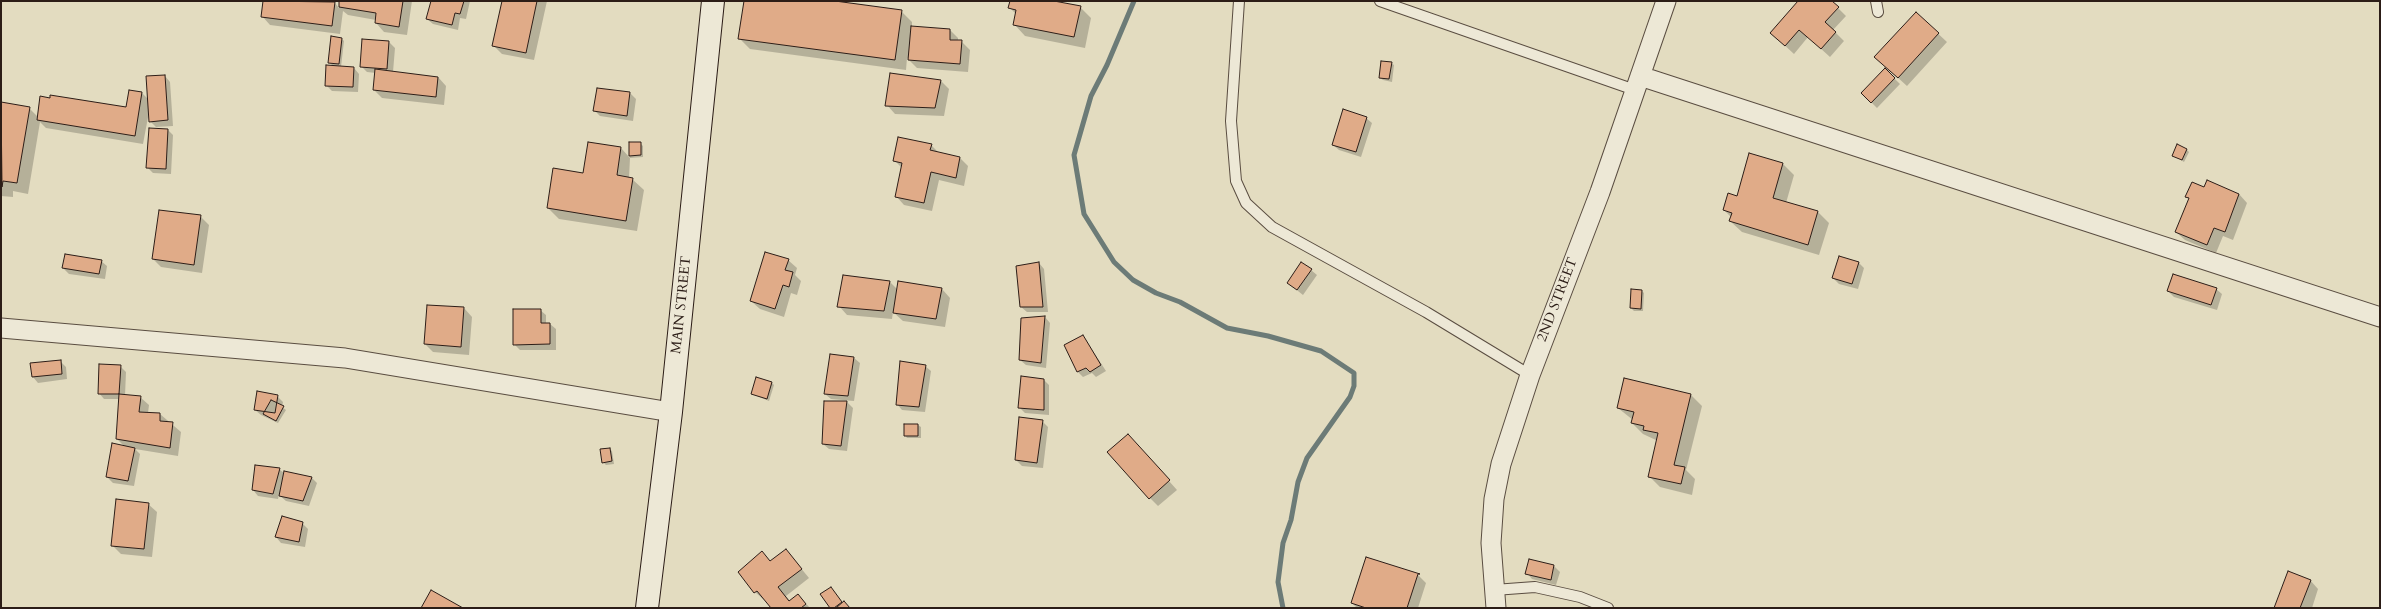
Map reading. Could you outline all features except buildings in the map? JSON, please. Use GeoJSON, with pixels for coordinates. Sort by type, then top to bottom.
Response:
{"type":"FeatureCollection","features":[{"type":"Feature","properties":{"kind":"main road","name":"MAIN STREET"},"geometry":{"type":"LineString","coordinates":[[647,608],[671,412],[713,1]]}},
{"type":"Feature","properties":{"kind":"street","name":"2ND STREET"},"geometry":{"type":"LineString","coordinates":[[1495,599],[1491,543],[1494,499],[1501,464],[1530,375],[1600,192],[1666,1]]}},
{"type":"Feature","properties":{"kind":"street"},"geometry":{"type":"LineString","coordinates":[[1638,83],[2380,317]]}},
{"type":"Feature","properties":{"kind":"street"},"geometry":{"type":"LineString","coordinates":[[1,328],[345,358],[671,412]]}},
{"type":"Feature","properties":{"kind":"lane"},"geometry":{"type":"LineString","coordinates":[[1239,1],[1231,120],[1236,181],[1246,204],[1272,227],[1426,312],[1530,375]]}},
{"type":"Feature","properties":{"kind":"lane"},"geometry":{"type":"LineString","coordinates":[[1380,1],[1638,83]]}},
{"type":"Feature","properties":{"kind":"lane"},"geometry":{"type":"LineString","coordinates":[[1876,1],[1878,12]]}},
{"type":"Feature","properties":{"kind":"lane"},"geometry":{"type":"LineString","coordinates":[[1495,599],[1535,587],[1580,597],[1608,608]]}},
{"type":"Feature","properties":{"kind":"waterway"},"geometry":{"type":"LineString","coordinates":[[1134,1],[1107,65],[1091,96],[1074,155],[1084,214],[1114,262],[1133,280],[1156,293],[1180,302],[1227,328],[1268,336],[1321,351],[1354,373],[1354,386],[1350,397],[1307,458],[1298,482],[1291,520],[1283,543],[1278,582],[1283,608]]}}]}
